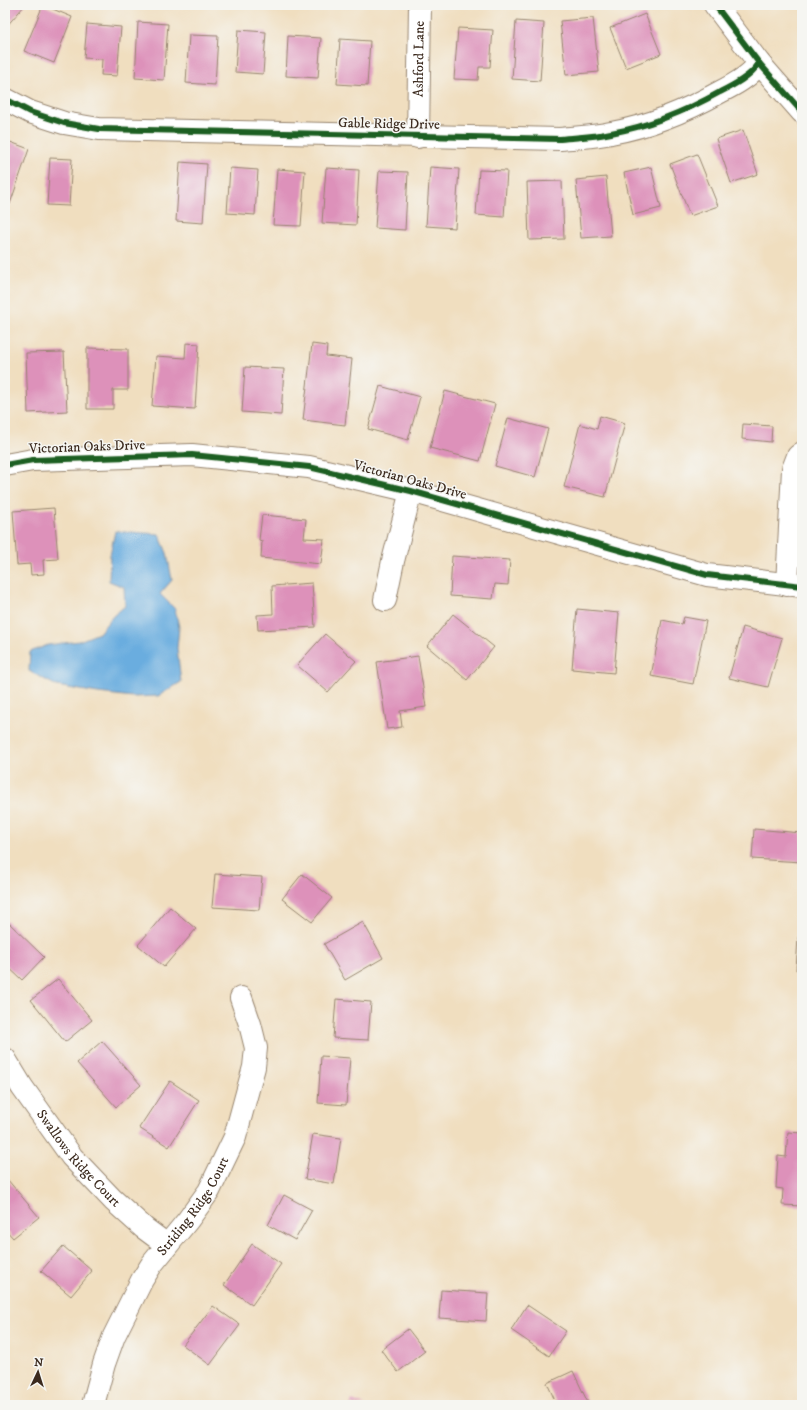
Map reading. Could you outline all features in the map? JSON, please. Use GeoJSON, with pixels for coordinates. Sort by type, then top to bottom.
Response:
{"type":"FeatureCollection","features":[{"type":"Feature","properties":{"kind":"street","name":"Ashford Lane"},"geometry":{"type":"LineString","coordinates":[[418,137],[420,5]]}},
{"type":"Feature","properties":{"kind":"street"},"geometry":{"type":"LineString","coordinates":[[715,5],[760,63],[802,112]]}},
{"type":"Feature","properties":{"kind":"street","name":"Gable Ridge Drive"},"geometry":{"type":"LineString","coordinates":[[5,99],[30,112],[64,123],[99,129],[560,139],[612,134],[655,122],[692,107],[731,86],[756,69],[760,63]]}},
{"type":"Feature","properties":{"kind":"street"},"geometry":{"type":"LineString","coordinates":[[795,585],[794,469],[798,456],[802,453]]}},
{"type":"Feature","properties":{"kind":"street","name":"Victorian Oaks Drive"},"geometry":{"type":"LineString","coordinates":[[5,465],[33,460],[192,455],[309,467],[411,491],[707,575],[795,585]]}},
{"type":"Feature","properties":{"kind":"street"},"geometry":{"type":"LineString","coordinates":[[385,600],[393,561],[411,491]]}},
{"type":"Feature","properties":{"kind":"street","name":"Striding Ridge Court"},"geometry":{"type":"LineString","coordinates":[[93,1405],[104,1364],[114,1336],[142,1280],[152,1264],[188,1220],[209,1191],[234,1137],[254,1067],[256,1048],[241,998]]}},
{"type":"Feature","properties":{"kind":"street","name":"Swallows Ridge Court"},"geometry":{"type":"LineString","coordinates":[[5,1058],[22,1086],[72,1158],[144,1228],[167,1245]]}},
{"type":"Feature","properties":{"kind":"water"},"geometry":{"type":"Polygon","coordinates":[[[115,531],[159,534],[167,553],[172,580],[160,594],[175,609],[179,627],[177,648],[181,682],[158,696],[133,697],[57,686],[29,671],[30,652],[48,645],[79,641],[99,633],[113,616],[125,606],[124,587],[109,581],[110,555],[115,531]]]}},
{"type":"Feature","properties":{"kind":"building"},"geometry":{"type":"Polygon","coordinates":[[[5,5],[25,5],[5,28],[5,5]]]}},
{"type":"Feature","properties":{"kind":"building"},"geometry":{"type":"Polygon","coordinates":[[[43,5],[72,17],[54,63],[24,51],[43,5]]]}},
{"type":"Feature","properties":{"kind":"building"},"geometry":{"type":"Polygon","coordinates":[[[645,14],[661,54],[626,68],[610,28],[645,14]]]}},
{"type":"Feature","properties":{"kind":"building"},"geometry":{"type":"Polygon","coordinates":[[[593,18],[599,72],[566,75],[560,21],[593,18]]]}},
{"type":"Feature","properties":{"kind":"building"},"geometry":{"type":"Polygon","coordinates":[[[516,21],[544,23],[540,81],[512,79],[516,21]]]}},
{"type":"Feature","properties":{"kind":"building"},"geometry":{"type":"Polygon","coordinates":[[[138,22],[168,24],[164,80],[135,78],[138,22]]]}},
{"type":"Feature","properties":{"kind":"building"},"geometry":{"type":"Polygon","coordinates":[[[87,24],[121,27],[117,76],[101,75],[102,59],[84,58],[87,24]]]}},
{"type":"Feature","properties":{"kind":"building"},"geometry":{"type":"Polygon","coordinates":[[[458,28],[493,30],[490,67],[479,67],[478,80],[454,79],[458,28]]]}},
{"type":"Feature","properties":{"kind":"building"},"geometry":{"type":"Polygon","coordinates":[[[238,30],[266,32],[263,74],[235,72],[238,30]]]}},
{"type":"Feature","properties":{"kind":"building"},"geometry":{"type":"Polygon","coordinates":[[[189,35],[218,36],[215,85],[186,83],[189,35]]]}},
{"type":"Feature","properties":{"kind":"building"},"geometry":{"type":"Polygon","coordinates":[[[288,36],[321,38],[318,78],[286,76],[288,36]]]}},
{"type":"Feature","properties":{"kind":"building"},"geometry":{"type":"Polygon","coordinates":[[[340,39],[370,41],[367,86],[337,84],[340,39]]]}},
{"type":"Feature","properties":{"kind":"building"},"geometry":{"type":"Polygon","coordinates":[[[743,130],[758,174],[731,183],[716,139],[743,130]]]}},
{"type":"Feature","properties":{"kind":"building"},"geometry":{"type":"Polygon","coordinates":[[[5,140],[29,149],[10,204],[5,202],[5,140]]]}},
{"type":"Feature","properties":{"kind":"building"},"geometry":{"type":"Polygon","coordinates":[[[697,154],[718,206],[690,216],[670,164],[697,154]]]}},
{"type":"Feature","properties":{"kind":"building"},"geometry":{"type":"Polygon","coordinates":[[[50,158],[72,159],[69,206],[47,205],[50,158]]]}},
{"type":"Feature","properties":{"kind":"building"},"geometry":{"type":"Polygon","coordinates":[[[180,162],[207,164],[203,223],[176,221],[180,162]]]}},
{"type":"Feature","properties":{"kind":"building"},"geometry":{"type":"Polygon","coordinates":[[[430,167],[459,169],[455,228],[426,226],[430,167]]]}},
{"type":"Feature","properties":{"kind":"building"},"geometry":{"type":"Polygon","coordinates":[[[651,167],[661,208],[633,215],[624,173],[651,167]]]}},
{"type":"Feature","properties":{"kind":"building"},"geometry":{"type":"Polygon","coordinates":[[[230,168],[258,170],[255,215],[227,213],[230,168]]]}},
{"type":"Feature","properties":{"kind":"building"},"geometry":{"type":"Polygon","coordinates":[[[326,168],[359,170],[356,225],[322,223],[326,168]]]}},
{"type":"Feature","properties":{"kind":"building"},"geometry":{"type":"Polygon","coordinates":[[[277,169],[305,171],[301,226],[273,225],[277,169]]]}},
{"type":"Feature","properties":{"kind":"building"},"geometry":{"type":"Polygon","coordinates":[[[479,170],[507,171],[504,217],[476,215],[479,170]]]}},
{"type":"Feature","properties":{"kind":"building"},"geometry":{"type":"Polygon","coordinates":[[[379,171],[408,172],[405,230],[375,228],[379,171]]]}},
{"type":"Feature","properties":{"kind":"building"},"geometry":{"type":"Polygon","coordinates":[[[606,177],[611,236],[581,238],[576,180],[606,177]]]}},
{"type":"Feature","properties":{"kind":"building"},"geometry":{"type":"Polygon","coordinates":[[[562,181],[564,239],[529,240],[527,182],[562,181]]]}},
{"type":"Feature","properties":{"kind":"building"},"geometry":{"type":"Polygon","coordinates":[[[186,343],[199,344],[195,409],[152,406],[156,356],[185,358],[186,343]]]}},
{"type":"Feature","properties":{"kind":"building"},"geometry":{"type":"Polygon","coordinates":[[[312,344],[327,346],[326,356],[352,359],[345,425],[303,420],[312,344]]]}},
{"type":"Feature","properties":{"kind":"building"},"geometry":{"type":"Polygon","coordinates":[[[87,348],[128,349],[128,390],[113,390],[113,409],[87,409],[87,348]]]}},
{"type":"Feature","properties":{"kind":"building"},"geometry":{"type":"Polygon","coordinates":[[[64,352],[67,411],[28,413],[26,353],[64,352]]]}},
{"type":"Feature","properties":{"kind":"building"},"geometry":{"type":"Polygon","coordinates":[[[245,367],[284,369],[281,415],[242,412],[245,367]]]}},
{"type":"Feature","properties":{"kind":"building"},"geometry":{"type":"Polygon","coordinates":[[[380,386],[420,397],[408,440],[368,429],[380,386]]]}},
{"type":"Feature","properties":{"kind":"building"},"geometry":{"type":"Polygon","coordinates":[[[445,391],[495,404],[480,461],[430,448],[445,391]]]}},
{"type":"Feature","properties":{"kind":"building"},"geometry":{"type":"Polygon","coordinates":[[[5,403],[8,415],[5,415],[5,403]]]}},
{"type":"Feature","properties":{"kind":"building"},"geometry":{"type":"Polygon","coordinates":[[[600,416],[625,423],[605,497],[564,487],[580,424],[597,429],[600,416]]]}},
{"type":"Feature","properties":{"kind":"building"},"geometry":{"type":"Polygon","coordinates":[[[508,418],[548,429],[535,477],[495,466],[508,418]]]}},
{"type":"Feature","properties":{"kind":"building"},"geometry":{"type":"Polygon","coordinates":[[[743,424],[772,426],[771,442],[742,439],[743,424]]]}},
{"type":"Feature","properties":{"kind":"building"},"geometry":{"type":"Polygon","coordinates":[[[54,508],[58,559],[43,560],[44,574],[31,575],[30,564],[17,565],[13,511],[54,508]]]}},
{"type":"Feature","properties":{"kind":"building"},"geometry":{"type":"Polygon","coordinates":[[[262,515],[306,519],[304,538],[324,539],[321,564],[261,558],[262,541],[259,540],[262,515]]]}},
{"type":"Feature","properties":{"kind":"building"},"geometry":{"type":"Polygon","coordinates":[[[452,556],[510,560],[508,585],[495,584],[493,599],[450,596],[452,556]]]}},
{"type":"Feature","properties":{"kind":"building"},"geometry":{"type":"Polygon","coordinates":[[[312,583],[315,627],[258,630],[257,615],[273,614],[272,586],[312,583]]]}},
{"type":"Feature","properties":{"kind":"building"},"geometry":{"type":"Polygon","coordinates":[[[577,609],[619,613],[614,673],[572,669],[577,609]]]}},
{"type":"Feature","properties":{"kind":"building"},"geometry":{"type":"Polygon","coordinates":[[[453,614],[494,647],[467,680],[427,646],[453,614]]]}},
{"type":"Feature","properties":{"kind":"building"},"geometry":{"type":"Polygon","coordinates":[[[684,617],[706,621],[693,684],[651,676],[662,620],[682,624],[684,617]]]}},
{"type":"Feature","properties":{"kind":"building"},"geometry":{"type":"Polygon","coordinates":[[[743,627],[782,638],[768,687],[729,678],[743,627]]]}},
{"type":"Feature","properties":{"kind":"building"},"geometry":{"type":"Polygon","coordinates":[[[325,634],[356,661],[328,692],[297,665],[325,634]]]}},
{"type":"Feature","properties":{"kind":"building"},"geometry":{"type":"Polygon","coordinates":[[[418,656],[426,707],[400,711],[402,727],[387,729],[377,662],[418,656]]]}},
{"type":"Feature","properties":{"kind":"building"},"geometry":{"type":"Polygon","coordinates":[[[754,829],[802,833],[802,862],[752,859],[754,829]]]}},
{"type":"Feature","properties":{"kind":"building"},"geometry":{"type":"Polygon","coordinates":[[[215,874],[262,877],[259,910],[212,907],[215,874]]]}},
{"type":"Feature","properties":{"kind":"building"},"geometry":{"type":"Polygon","coordinates":[[[302,874],[332,898],[312,922],[282,899],[302,874]]]}},
{"type":"Feature","properties":{"kind":"building"},"geometry":{"type":"Polygon","coordinates":[[[170,907],[196,929],[164,967],[138,945],[170,907]]]}},
{"type":"Feature","properties":{"kind":"building"},"geometry":{"type":"Polygon","coordinates":[[[7,921],[44,957],[22,980],[5,964],[5,923],[7,921]]]}},
{"type":"Feature","properties":{"kind":"building"},"geometry":{"type":"Polygon","coordinates":[[[363,922],[383,958],[345,980],[324,944],[363,922]]]}},
{"type":"Feature","properties":{"kind":"building"},"geometry":{"type":"Polygon","coordinates":[[[798,937],[802,937],[802,970],[796,970],[798,937]]]}},
{"type":"Feature","properties":{"kind":"building"},"geometry":{"type":"Polygon","coordinates":[[[58,979],[92,1020],[65,1042],[31,1000],[58,979]]]}},
{"type":"Feature","properties":{"kind":"building"},"geometry":{"type":"Polygon","coordinates":[[[336,999],[371,1002],[368,1040],[333,1038],[336,999]]]}},
{"type":"Feature","properties":{"kind":"building"},"geometry":{"type":"Polygon","coordinates":[[[102,1041],[141,1085],[116,1107],[77,1063],[102,1041]]]}},
{"type":"Feature","properties":{"kind":"building"},"geometry":{"type":"Polygon","coordinates":[[[321,1056],[350,1058],[346,1105],[318,1103],[321,1056]]]}},
{"type":"Feature","properties":{"kind":"building"},"geometry":{"type":"Polygon","coordinates":[[[170,1081],[199,1100],[169,1147],[139,1128],[170,1081]]]}},
{"type":"Feature","properties":{"kind":"building"},"geometry":{"type":"Polygon","coordinates":[[[788,1132],[802,1133],[802,1206],[782,1205],[783,1189],[776,1188],[778,1156],[786,1157],[788,1132]]]}},
{"type":"Feature","properties":{"kind":"building"},"geometry":{"type":"Polygon","coordinates":[[[313,1134],[341,1138],[334,1184],[305,1179],[313,1134]]]}},
{"type":"Feature","properties":{"kind":"building"},"geometry":{"type":"Polygon","coordinates":[[[7,1179],[39,1217],[13,1238],[5,1229],[5,1181],[7,1179]]]}},
{"type":"Feature","properties":{"kind":"building"},"geometry":{"type":"Polygon","coordinates":[[[284,1195],[312,1210],[295,1240],[268,1225],[284,1195]]]}},
{"type":"Feature","properties":{"kind":"building"},"geometry":{"type":"Polygon","coordinates":[[[252,1244],[281,1264],[252,1305],[224,1285],[252,1244]]]}},
{"type":"Feature","properties":{"kind":"building"},"geometry":{"type":"Polygon","coordinates":[[[63,1246],[92,1271],[71,1296],[41,1271],[63,1246]]]}},
{"type":"Feature","properties":{"kind":"building"},"geometry":{"type":"Polygon","coordinates":[[[441,1290],[488,1293],[486,1321],[439,1318],[441,1290]]]}},
{"type":"Feature","properties":{"kind":"building"},"geometry":{"type":"Polygon","coordinates":[[[527,1305],[566,1331],[549,1356],[511,1330],[527,1305]]]}},
{"type":"Feature","properties":{"kind":"building"},"geometry":{"type":"Polygon","coordinates":[[[213,1306],[240,1325],[210,1365],[183,1345],[213,1306]]]}},
{"type":"Feature","properties":{"kind":"building"},"geometry":{"type":"Polygon","coordinates":[[[408,1329],[425,1351],[398,1372],[381,1350],[408,1329]]]}},
{"type":"Feature","properties":{"kind":"building"},"geometry":{"type":"Polygon","coordinates":[[[573,1371],[589,1405],[557,1405],[547,1383],[573,1371]]]}},
{"type":"Feature","properties":{"kind":"building"},"geometry":{"type":"Polygon","coordinates":[[[352,1400],[365,1405],[350,1405],[352,1400]]]}},
{"type":"Feature","properties":{"kind":"cycle path"},"geometry":{"type":"LineString","coordinates":[[715,5],[759,63],[802,112]]}},
{"type":"Feature","properties":{"kind":"cycle path"},"geometry":{"type":"LineString","coordinates":[[5,99],[30,112],[64,123],[99,129],[560,139],[605,134],[654,122],[707,99],[736,83],[752,72],[759,63]]}},
{"type":"Feature","properties":{"kind":"cycle path"},"geometry":{"type":"LineString","coordinates":[[5,465],[33,460],[192,455],[309,467],[411,491],[707,575],[802,586]]}}]}
